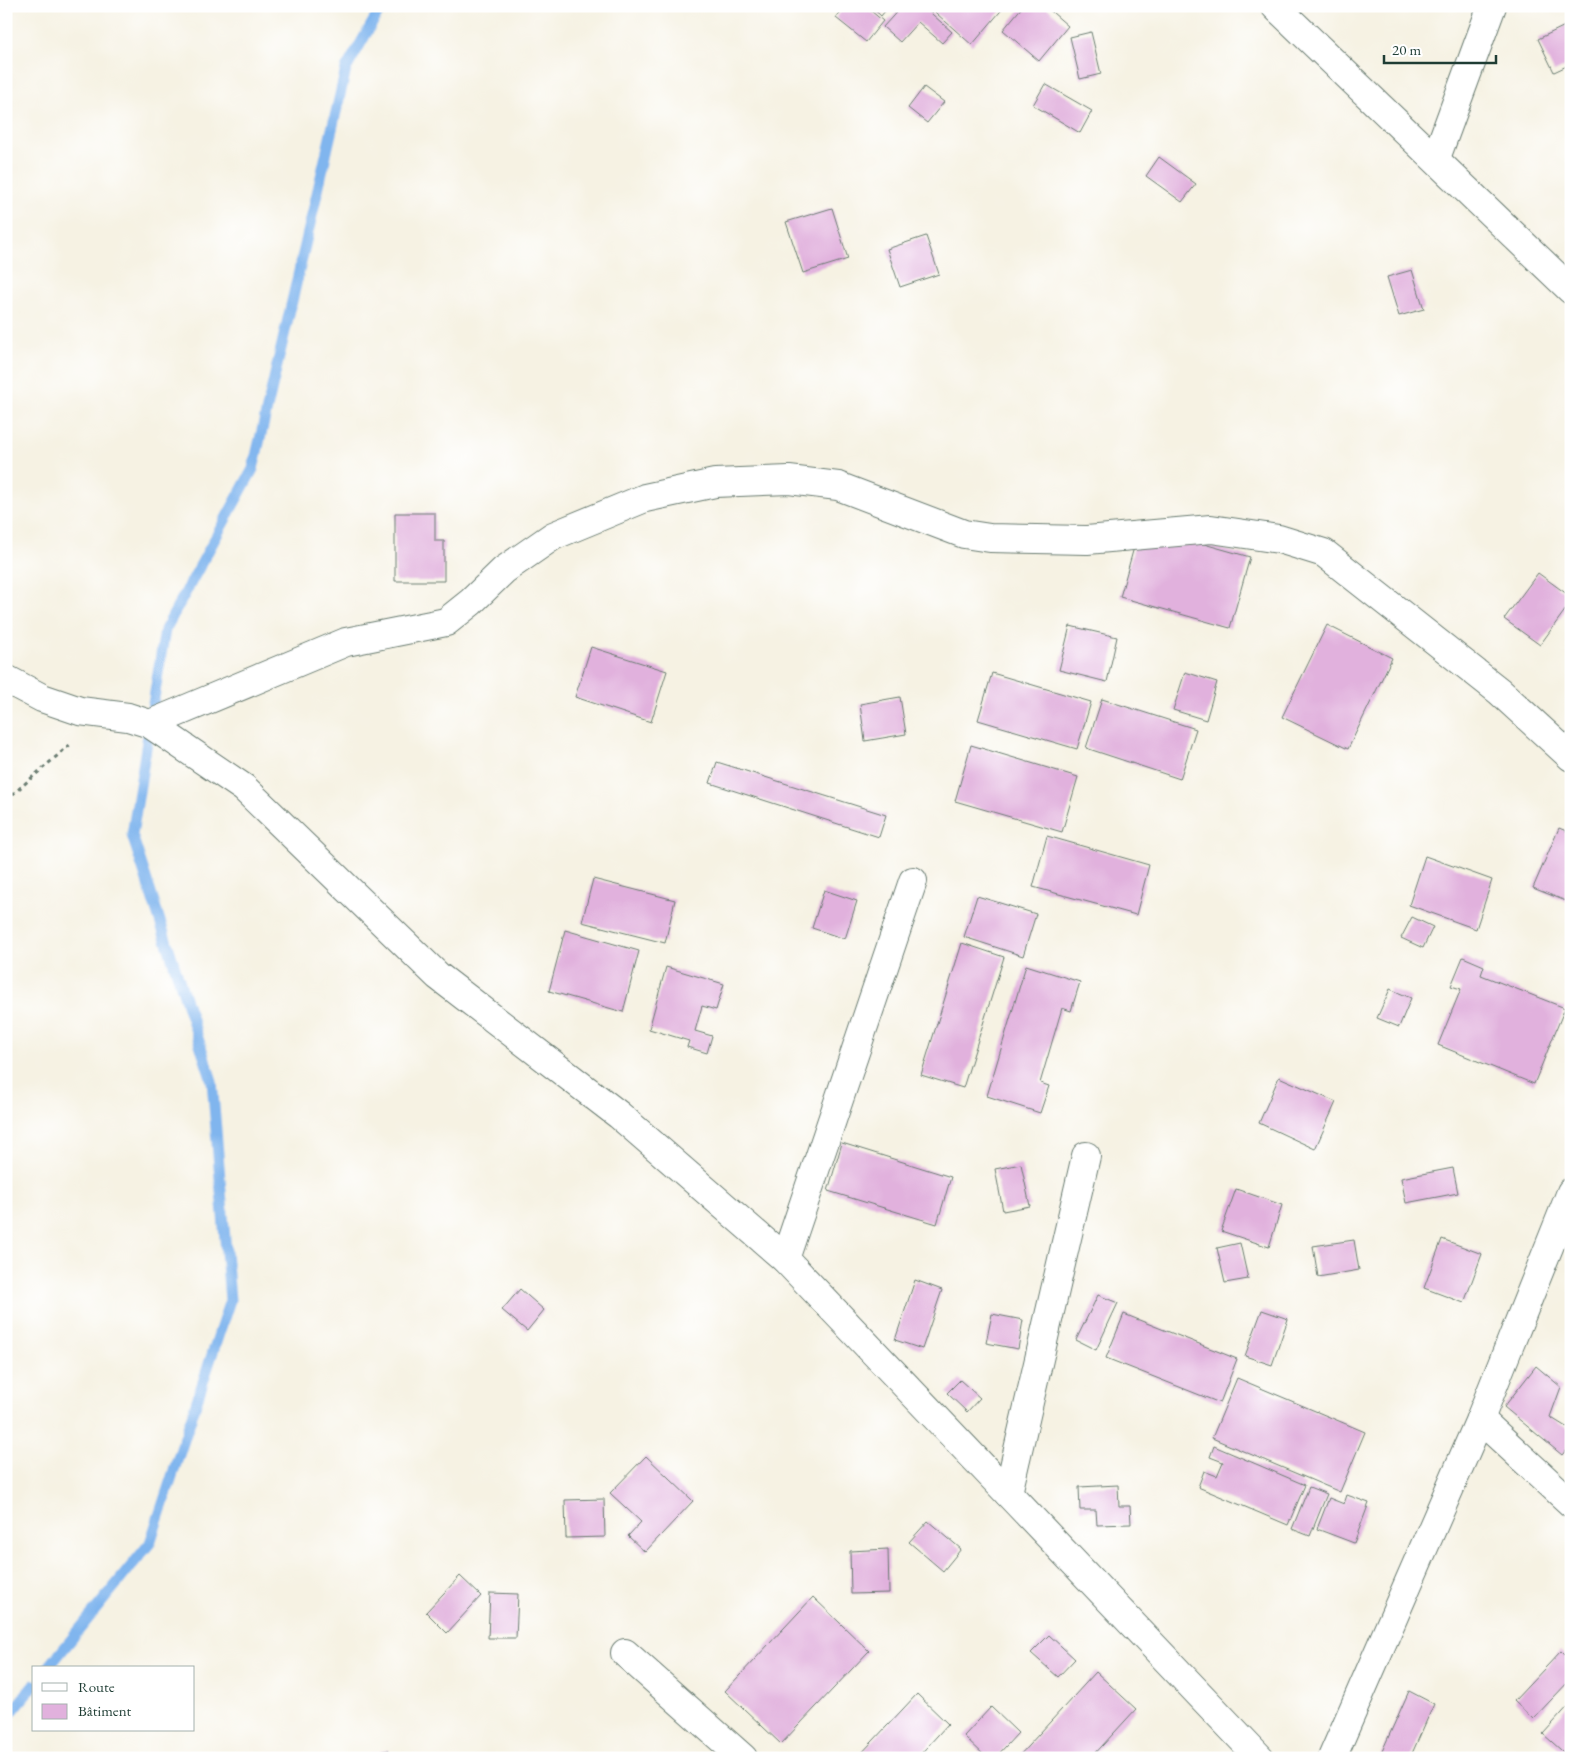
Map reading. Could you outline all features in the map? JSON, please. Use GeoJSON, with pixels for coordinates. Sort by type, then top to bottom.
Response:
{"type":"FeatureCollection","features":[{"type":"Feature","properties":{"kind":"street"},"geometry":{"type":"LineString","coordinates":[[1276,6],[1571,290]]}},
{"type":"Feature","properties":{"kind":"street"},"geometry":{"type":"LineString","coordinates":[[1436,158],[1492,6]]}},
{"type":"Feature","properties":{"kind":"street"},"geometry":{"type":"LineString","coordinates":[[150,724],[346,642],[446,622],[471,602],[504,570],[554,536],[645,498],[715,483],[789,480],[838,486],[964,534],[990,538],[1086,540],[1211,529],[1279,539],[1324,553],[1499,691],[1571,757]]}},
{"type":"Feature","properties":{"kind":"street"},"geometry":{"type":"LineString","coordinates":[[6,679],[42,698],[80,711],[128,717],[150,724],[244,788],[438,976],[619,1115],[785,1259],[1260,1758]]}},
{"type":"Feature","properties":{"kind":"street"},"geometry":{"type":"LineString","coordinates":[[785,1259],[913,881]]}},
{"type":"Feature","properties":{"kind":"street"},"geometry":{"type":"LineString","coordinates":[[1008,1494],[1086,1156]]}},
{"type":"Feature","properties":{"kind":"street"},"geometry":{"type":"LineString","coordinates":[[1332,1758],[1480,1420],[1571,1192]]}},
{"type":"Feature","properties":{"kind":"street"},"geometry":{"type":"LineString","coordinates":[[1480,1420],[1571,1503]]}},
{"type":"Feature","properties":{"kind":"street"},"geometry":{"type":"LineString","coordinates":[[625,1654],[743,1758]]}},
{"type":"Feature","properties":{"kind":"path"},"geometry":{"type":"LineString","coordinates":[[6,800],[74,740]]}},
{"type":"Feature","properties":{"kind":"building"},"geometry":{"type":"Polygon","coordinates":[[[845,6],[865,6],[883,21],[866,42],[836,18],[845,6]]]}},
{"type":"Feature","properties":{"kind":"building"},"geometry":{"type":"Polygon","coordinates":[[[870,6],[889,6],[881,16],[870,6]]]}},
{"type":"Feature","properties":{"kind":"building"},"geometry":{"type":"Polygon","coordinates":[[[902,6],[909,10],[912,6],[923,6],[952,32],[942,43],[918,22],[900,42],[883,27],[902,6]]]}},
{"type":"Feature","properties":{"kind":"building"},"geometry":{"type":"Polygon","coordinates":[[[928,6],[1005,6],[972,45],[928,6]]]}},
{"type":"Feature","properties":{"kind":"building"},"geometry":{"type":"Polygon","coordinates":[[[1023,6],[1045,6],[1068,26],[1039,61],[1003,30],[1023,6]]]}},
{"type":"Feature","properties":{"kind":"building"},"geometry":{"type":"Polygon","coordinates":[[[1571,23],[1571,64],[1554,72],[1538,39],[1571,23]]]}},
{"type":"Feature","properties":{"kind":"building"},"geometry":{"type":"Polygon","coordinates":[[[1091,32],[1101,74],[1080,79],[1070,37],[1091,32]]]}},
{"type":"Feature","properties":{"kind":"building"},"geometry":{"type":"Polygon","coordinates":[[[1045,84],[1092,111],[1080,133],[1033,105],[1045,84]]]}},
{"type":"Feature","properties":{"kind":"building"},"geometry":{"type":"Polygon","coordinates":[[[924,87],[944,102],[927,123],[908,108],[924,87]]]}},
{"type":"Feature","properties":{"kind":"building"},"geometry":{"type":"Polygon","coordinates":[[[1159,157],[1196,184],[1182,202],[1146,176],[1159,157]]]}},
{"type":"Feature","properties":{"kind":"building"},"geometry":{"type":"Polygon","coordinates":[[[832,208],[848,259],[803,273],[786,222],[832,208]]]}},
{"type":"Feature","properties":{"kind":"building"},"geometry":{"type":"Polygon","coordinates":[[[926,236],[939,274],[900,287],[887,249],[926,236]]]}},
{"type":"Feature","properties":{"kind":"building"},"geometry":{"type":"Polygon","coordinates":[[[1412,270],[1424,309],[1399,316],[1387,277],[1412,270]]]}},
{"type":"Feature","properties":{"kind":"building"},"geometry":{"type":"Polygon","coordinates":[[[395,513],[435,513],[435,541],[444,541],[444,581],[395,581],[395,513]]]}},
{"type":"Feature","properties":{"kind":"building"},"geometry":{"type":"Polygon","coordinates":[[[1140,526],[1250,557],[1230,628],[1120,597],[1140,526]]]}},
{"type":"Feature","properties":{"kind":"building"},"geometry":{"type":"Polygon","coordinates":[[[1538,573],[1571,597],[1571,602],[1540,645],[1504,619],[1538,573]]]}},
{"type":"Feature","properties":{"kind":"building"},"geometry":{"type":"Polygon","coordinates":[[[1327,625],[1392,658],[1348,749],[1282,717],[1327,625]]]}},
{"type":"Feature","properties":{"kind":"building"},"geometry":{"type":"Polygon","coordinates":[[[1070,626],[1117,637],[1107,682],[1059,670],[1070,626]]]}},
{"type":"Feature","properties":{"kind":"building"},"geometry":{"type":"Polygon","coordinates":[[[591,647],[667,671],[651,722],[575,697],[591,647]]]}},
{"type":"Feature","properties":{"kind":"building"},"geometry":{"type":"Polygon","coordinates":[[[1185,672],[1217,682],[1206,720],[1173,710],[1185,672]]]}},
{"type":"Feature","properties":{"kind":"building"},"geometry":{"type":"Polygon","coordinates":[[[992,673],[1091,702],[1077,749],[978,720],[992,673]]]}},
{"type":"Feature","properties":{"kind":"building"},"geometry":{"type":"Polygon","coordinates":[[[900,697],[906,734],[865,741],[860,704],[900,697]]]}},
{"type":"Feature","properties":{"kind":"building"},"geometry":{"type":"Polygon","coordinates":[[[1102,699],[1196,729],[1180,779],[1086,748],[1102,699]]]}},
{"type":"Feature","properties":{"kind":"building"},"geometry":{"type":"Polygon","coordinates":[[[971,745],[1078,777],[1062,832],[955,801],[971,745]]]}},
{"type":"Feature","properties":{"kind":"building"},"geometry":{"type":"Polygon","coordinates":[[[717,762],[886,815],[879,837],[710,783],[717,762]]]}},
{"type":"Feature","properties":{"kind":"building"},"geometry":{"type":"Polygon","coordinates":[[[1559,828],[1571,833],[1571,903],[1533,888],[1559,828]]]}},
{"type":"Feature","properties":{"kind":"building"},"geometry":{"type":"Polygon","coordinates":[[[1047,836],[1149,865],[1136,915],[1033,887],[1047,836]]]}},
{"type":"Feature","properties":{"kind":"building"},"geometry":{"type":"Polygon","coordinates":[[[1425,856],[1492,880],[1476,929],[1409,905],[1425,856]]]}},
{"type":"Feature","properties":{"kind":"building"},"geometry":{"type":"Polygon","coordinates":[[[593,879],[675,900],[665,943],[582,922],[593,879]]]}},
{"type":"Feature","properties":{"kind":"building"},"geometry":{"type":"Polygon","coordinates":[[[824,890],[857,901],[845,939],[812,928],[824,890]]]}},
{"type":"Feature","properties":{"kind":"building"},"geometry":{"type":"Polygon","coordinates":[[[977,896],[1036,914],[1023,956],[964,937],[977,896]]]}},
{"type":"Feature","properties":{"kind":"building"},"geometry":{"type":"Polygon","coordinates":[[[1412,917],[1433,927],[1423,948],[1401,938],[1412,917]]]}},
{"type":"Feature","properties":{"kind":"building"},"geometry":{"type":"Polygon","coordinates":[[[565,930],[639,951],[623,1012],[549,991],[565,930]]]}},
{"type":"Feature","properties":{"kind":"building"},"geometry":{"type":"Polygon","coordinates":[[[962,943],[1004,957],[963,1088],[921,1075],[962,943]]]}},
{"type":"Feature","properties":{"kind":"building"},"geometry":{"type":"Polygon","coordinates":[[[1463,957],[1484,966],[1481,975],[1565,1008],[1534,1084],[1438,1045],[1461,989],[1451,986],[1463,957]]]}},
{"type":"Feature","properties":{"kind":"building"},"geometry":{"type":"Polygon","coordinates":[[[1026,965],[1080,982],[1071,1011],[1062,1008],[1040,1083],[1049,1086],[1040,1113],[987,1096],[1026,965]]]}},
{"type":"Feature","properties":{"kind":"building"},"geometry":{"type":"Polygon","coordinates":[[[666,967],[724,984],[716,1010],[702,1006],[695,1031],[712,1036],[707,1053],[687,1047],[689,1041],[649,1029],[666,967]]]}},
{"type":"Feature","properties":{"kind":"building"},"geometry":{"type":"Polygon","coordinates":[[[1390,989],[1411,998],[1399,1027],[1377,1018],[1390,989]]]}},
{"type":"Feature","properties":{"kind":"building"},"geometry":{"type":"Polygon","coordinates":[[[1279,1077],[1336,1102],[1315,1149],[1259,1123],[1279,1077]]]}},
{"type":"Feature","properties":{"kind":"building"},"geometry":{"type":"Polygon","coordinates":[[[842,1143],[951,1177],[937,1224],[828,1191],[842,1143]]]}},
{"type":"Feature","properties":{"kind":"building"},"geometry":{"type":"Polygon","coordinates":[[[1021,1164],[1030,1206],[1003,1211],[995,1169],[1021,1164]]]}},
{"type":"Feature","properties":{"kind":"building"},"geometry":{"type":"Polygon","coordinates":[[[1453,1168],[1458,1193],[1406,1203],[1401,1178],[1453,1168]]]}},
{"type":"Feature","properties":{"kind":"building"},"geometry":{"type":"Polygon","coordinates":[[[1236,1189],[1282,1205],[1269,1247],[1221,1231],[1236,1189]]]}},
{"type":"Feature","properties":{"kind":"building"},"geometry":{"type":"Polygon","coordinates":[[[1442,1239],[1482,1254],[1464,1303],[1424,1288],[1442,1239]]]}},
{"type":"Feature","properties":{"kind":"building"},"geometry":{"type":"Polygon","coordinates":[[[1354,1240],[1359,1270],[1318,1277],[1313,1246],[1354,1240]]]}},
{"type":"Feature","properties":{"kind":"building"},"geometry":{"type":"Polygon","coordinates":[[[1240,1243],[1248,1279],[1225,1283],[1217,1248],[1240,1243]]]}},
{"type":"Feature","properties":{"kind":"building"},"geometry":{"type":"Polygon","coordinates":[[[915,1280],[942,1290],[922,1349],[895,1340],[915,1280]]]}},
{"type":"Feature","properties":{"kind":"building"},"geometry":{"type":"Polygon","coordinates":[[[520,1289],[544,1310],[527,1331],[502,1310],[520,1289]]]}},
{"type":"Feature","properties":{"kind":"building"},"geometry":{"type":"Polygon","coordinates":[[[1098,1295],[1118,1303],[1096,1350],[1076,1340],[1098,1295]]]}},
{"type":"Feature","properties":{"kind":"building"},"geometry":{"type":"Polygon","coordinates":[[[1262,1310],[1288,1319],[1272,1365],[1245,1356],[1262,1310]]]}},
{"type":"Feature","properties":{"kind":"building"},"geometry":{"type":"Polygon","coordinates":[[[992,1314],[1023,1320],[1018,1349],[986,1343],[992,1314]]]}},
{"type":"Feature","properties":{"kind":"building"},"geometry":{"type":"Polygon","coordinates":[[[1124,1314],[1237,1359],[1220,1403],[1106,1358],[1124,1314]]]}},
{"type":"Feature","properties":{"kind":"building"},"geometry":{"type":"Polygon","coordinates":[[[1536,1366],[1561,1387],[1550,1417],[1571,1430],[1571,1444],[1562,1455],[1504,1407],[1536,1366]]]}},
{"type":"Feature","properties":{"kind":"building"},"geometry":{"type":"Polygon","coordinates":[[[1237,1378],[1365,1432],[1340,1492],[1212,1438],[1237,1378]]]}},
{"type":"Feature","properties":{"kind":"building"},"geometry":{"type":"Polygon","coordinates":[[[960,1380],[980,1398],[967,1412],[947,1393],[960,1380]]]}},
{"type":"Feature","properties":{"kind":"building"},"geometry":{"type":"Polygon","coordinates":[[[1214,1446],[1305,1485],[1288,1525],[1198,1487],[1204,1471],[1217,1476],[1223,1462],[1210,1457],[1214,1446]]]}},
{"type":"Feature","properties":{"kind":"building"},"geometry":{"type":"Polygon","coordinates":[[[646,1456],[693,1501],[645,1552],[628,1536],[641,1522],[610,1493],[646,1456]]]}},
{"type":"Feature","properties":{"kind":"building"},"geometry":{"type":"Polygon","coordinates":[[[1118,1485],[1119,1506],[1130,1506],[1131,1524],[1097,1525],[1096,1510],[1080,1510],[1079,1487],[1118,1485]]]}},
{"type":"Feature","properties":{"kind":"building"},"geometry":{"type":"Polygon","coordinates":[[[1309,1487],[1327,1494],[1310,1536],[1292,1529],[1309,1487]]]}},
{"type":"Feature","properties":{"kind":"building"},"geometry":{"type":"Polygon","coordinates":[[[1347,1495],[1369,1503],[1354,1543],[1317,1529],[1329,1498],[1344,1504],[1347,1495]]]}},
{"type":"Feature","properties":{"kind":"building"},"geometry":{"type":"Polygon","coordinates":[[[604,1499],[605,1537],[566,1538],[565,1500],[604,1499]]]}},
{"type":"Feature","properties":{"kind":"building"},"geometry":{"type":"Polygon","coordinates":[[[928,1521],[961,1549],[943,1571],[909,1542],[928,1521]]]}},
{"type":"Feature","properties":{"kind":"building"},"geometry":{"type":"Polygon","coordinates":[[[888,1549],[889,1593],[851,1594],[850,1551],[888,1549]]]}},
{"type":"Feature","properties":{"kind":"building"},"geometry":{"type":"Polygon","coordinates":[[[460,1576],[481,1596],[447,1633],[426,1612],[460,1576]]]}},
{"type":"Feature","properties":{"kind":"building"},"geometry":{"type":"Polygon","coordinates":[[[490,1593],[518,1594],[516,1638],[488,1638],[490,1593]]]}},
{"type":"Feature","properties":{"kind":"building"},"geometry":{"type":"Polygon","coordinates":[[[813,1597],[869,1651],[781,1744],[725,1691],[813,1597]]]}},
{"type":"Feature","properties":{"kind":"building"},"geometry":{"type":"Polygon","coordinates":[[[1049,1635],[1075,1659],[1058,1677],[1031,1653],[1049,1635]]]}},
{"type":"Feature","properties":{"kind":"building"},"geometry":{"type":"Polygon","coordinates":[[[1561,1651],[1571,1661],[1571,1679],[1533,1719],[1514,1701],[1561,1651]]]}},
{"type":"Feature","properties":{"kind":"building"},"geometry":{"type":"Polygon","coordinates":[[[1096,1672],[1136,1709],[1091,1758],[1017,1758],[1096,1672]]]}},
{"type":"Feature","properties":{"kind":"building"},"geometry":{"type":"Polygon","coordinates":[[[1409,1691],[1434,1704],[1410,1758],[1379,1758],[1409,1691]]]}},
{"type":"Feature","properties":{"kind":"building"},"geometry":{"type":"Polygon","coordinates":[[[917,1694],[948,1724],[917,1758],[857,1758],[917,1694]]]}},
{"type":"Feature","properties":{"kind":"building"},"geometry":{"type":"Polygon","coordinates":[[[1571,1703],[1571,1758],[1570,1758],[1543,1734],[1571,1703]]]}},
{"type":"Feature","properties":{"kind":"building"},"geometry":{"type":"Polygon","coordinates":[[[991,1707],[1018,1733],[995,1758],[987,1758],[964,1736],[991,1707]]]}},
{"type":"Feature","properties":{"kind":"building"},"geometry":{"type":"Polygon","coordinates":[[[389,1750],[390,1758],[368,1758],[368,1754],[389,1750]]]}},
{"type":"Feature","properties":{"kind":"waterway"},"geometry":{"type":"LineString","coordinates":[[50,1666],[150,1543],[230,1300],[212,1081],[132,835],[165,630],[253,469],[346,69],[382,6]]}},
{"type":"Feature","properties":{"kind":"waterway"},"geometry":{"type":"LineString","coordinates":[[6,1719],[32,1687]]}}]}
